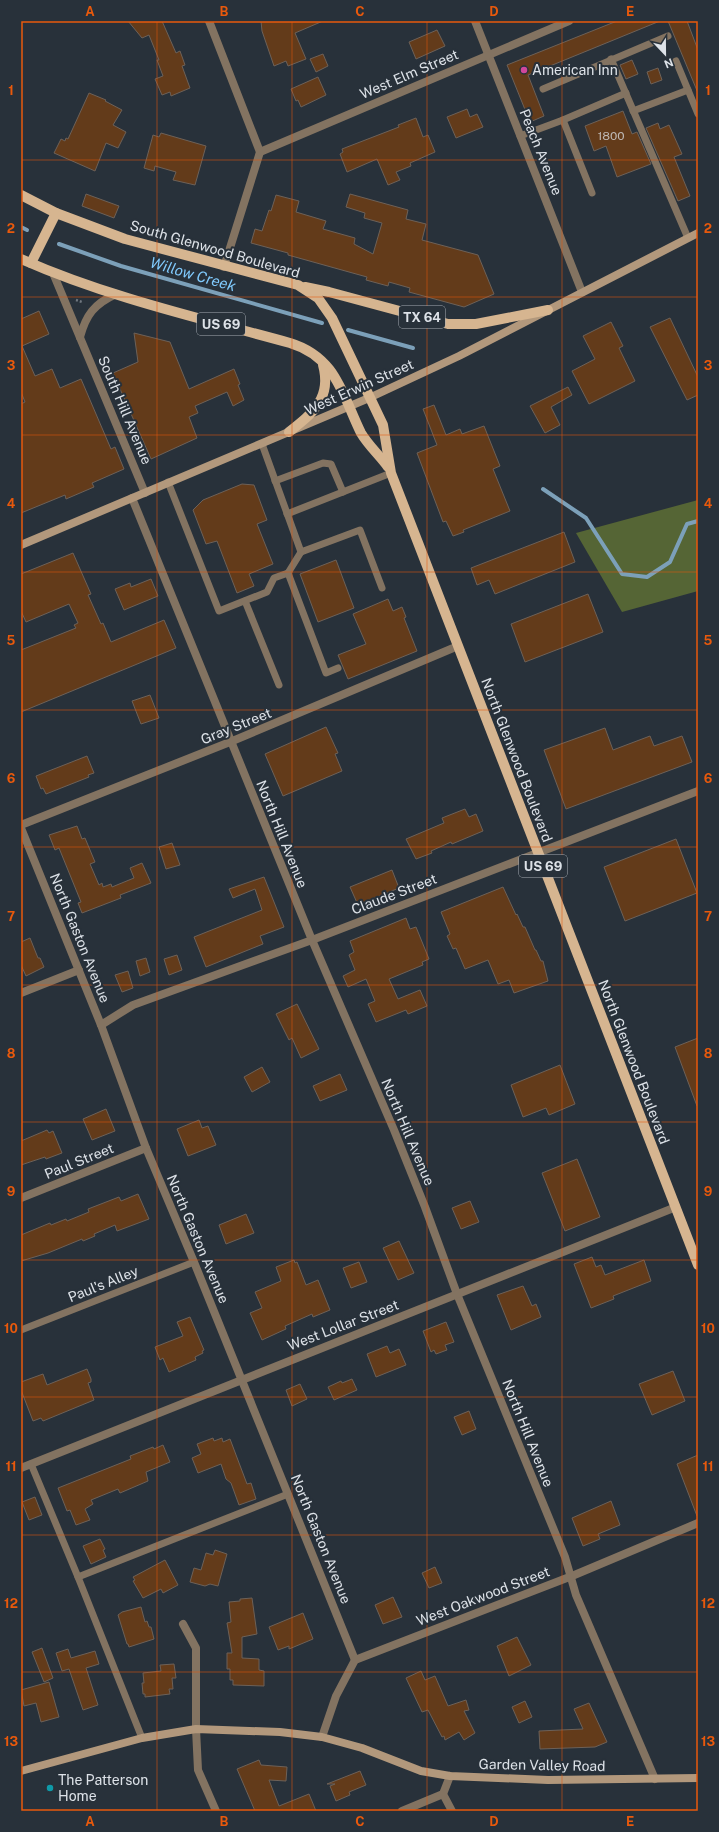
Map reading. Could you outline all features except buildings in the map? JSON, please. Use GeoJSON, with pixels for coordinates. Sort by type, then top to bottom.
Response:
{"type":"FeatureCollection","features":[{"type":"Feature","properties":{"kind":"main road","name":"South Glenwood Boulevard"},"geometry":{"type":"LineString","coordinates":[[21,194],[56,213],[125,239],[298,285],[318,298],[326,308],[339,332],[369,398]]}},
{"type":"Feature","properties":{"kind":"main road"},"geometry":{"type":"LineString","coordinates":[[31,263],[56,213]]}},
{"type":"Feature","properties":{"kind":"main road","name":"West Erwin Street"},"geometry":{"type":"LineString","coordinates":[[21,545],[168,482],[350,407],[459,356],[698,233]]}},
{"type":"Feature","properties":{"kind":"main road","name":"US 69"},"geometry":{"type":"LineString","coordinates":[[21,259],[53,273],[116,294],[304,347],[322,361],[338,382],[350,407]]}},
{"type":"Feature","properties":{"kind":"main road","name":"TX 64"},"geometry":{"type":"LineString","coordinates":[[298,285],[448,324],[476,324],[548,310]]}},
{"type":"Feature","properties":{"kind":"main road"},"geometry":{"type":"LineString","coordinates":[[289,432],[310,415],[322,398],[326,381],[322,361]]}},
{"type":"Feature","properties":{"kind":"main road","name":"North Glenwood Boulevard"},"geometry":{"type":"LineString","coordinates":[[369,398],[383,425],[389,470],[698,1265]]}},
{"type":"Feature","properties":{"kind":"main road","name":"North Glenwood Boulevard"},"geometry":{"type":"LineString","coordinates":[[350,407],[362,434],[389,470]]}},
{"type":"Feature","properties":{"kind":"main road"},"geometry":{"type":"LineString","coordinates":[[21,1771],[142,1738],[196,1729],[280,1732],[322,1737],[362,1748],[421,1771],[450,1776]]}},
{"type":"Feature","properties":{"kind":"main road","name":"Garden Valley Road"},"geometry":{"type":"LineString","coordinates":[[450,1776],[548,1780],[698,1778]]}},
{"type":"Feature","properties":{"kind":"street"},"geometry":{"type":"LineString","coordinates":[[209,21],[260,152],[224,266]]}},
{"type":"Feature","properties":{"kind":"street","name":"Peach Avenue"},"geometry":{"type":"LineString","coordinates":[[475,21],[582,292]]}},
{"type":"Feature","properties":{"kind":"street","name":"West Elm Street"},"geometry":{"type":"LineString","coordinates":[[260,152],[569,21]]}},
{"type":"Feature","properties":{"kind":"street","name":"South Hill Avenue"},"geometry":{"type":"LineString","coordinates":[[53,273],[145,492]]}},
{"type":"Feature","properties":{"kind":"street"},"geometry":{"type":"LineString","coordinates":[[80,337],[87,318],[97,304],[116,294]]}},
{"type":"Feature","properties":{"kind":"street","name":"North Hill Avenue"},"geometry":{"type":"LineString","coordinates":[[132,498],[230,742],[312,940],[394,1130],[425,1207],[457,1294],[572,1576],[576,1595],[655,1779]]}},
{"type":"Feature","properties":{"kind":"street","name":"Gray Street"},"geometry":{"type":"LineString","coordinates":[[21,825],[230,742],[458,646]]}},
{"type":"Feature","properties":{"kind":"street","name":"Claude Street"},"geometry":{"type":"LineString","coordinates":[[101,1025],[132,1005],[312,940],[698,791]]}},
{"type":"Feature","properties":{"kind":"street","name":"North Gaston Avenue"},"geometry":{"type":"LineString","coordinates":[[21,828],[101,1025],[146,1148],[194,1262],[355,1660]]}},
{"type":"Feature","properties":{"kind":"street"},"geometry":{"type":"LineString","coordinates":[[21,993],[79,970]]}},
{"type":"Feature","properties":{"kind":"street","name":"Paul Street"},"geometry":{"type":"LineString","coordinates":[[21,1198],[146,1148]]}},
{"type":"Feature","properties":{"kind":"street","name":"West Lollar Street"},"geometry":{"type":"LineString","coordinates":[[21,1468],[241,1379],[676,1208]]}},
{"type":"Feature","properties":{"kind":"street","name":"West Oakwood Street"},"geometry":{"type":"LineString","coordinates":[[355,1660],[572,1576],[698,1523]]}},
{"type":"Feature","properties":{"kind":"street"},"geometry":{"type":"LineString","coordinates":[[183,1624],[196,1648],[196,1729],[198,1770],[216,1811]]}},
{"type":"Feature","properties":{"kind":"street"},"geometry":{"type":"LineString","coordinates":[[322,1737],[336,1696],[355,1660]]}},
{"type":"Feature","properties":{"kind":"street"},"geometry":{"type":"LineString","coordinates":[[402,1811],[443,1794],[450,1776]]}},
{"type":"Feature","properties":{"kind":"street"},"geometry":{"type":"LineString","coordinates":[[443,1794],[452,1811]]}},
{"type":"Feature","properties":{"kind":"lane"},"geometry":{"type":"LineString","coordinates":[[543,89],[668,36]]}},
{"type":"Feature","properties":{"kind":"lane"},"geometry":{"type":"LineString","coordinates":[[611,59],[688,238]]}},
{"type":"Feature","properties":{"kind":"lane"},"geometry":{"type":"LineString","coordinates":[[676,61],[698,114]]}},
{"type":"Feature","properties":{"kind":"lane"},"geometry":{"type":"LineString","coordinates":[[634,111],[688,90]]}},
{"type":"Feature","properties":{"kind":"lane"},"geometry":{"type":"LineString","coordinates":[[520,136],[563,120],[626,93]]}},
{"type":"Feature","properties":{"kind":"lane"},"geometry":{"type":"LineString","coordinates":[[563,120],[592,193]]}},
{"type":"Feature","properties":{"kind":"lane"},"geometry":{"type":"LineString","coordinates":[[262,444],[301,552]]}},
{"type":"Feature","properties":{"kind":"lane"},"geometry":{"type":"LineString","coordinates":[[275,481],[323,463],[330,464],[343,492]]}},
{"type":"Feature","properties":{"kind":"lane"},"geometry":{"type":"LineString","coordinates":[[287,514],[343,492],[389,470]]}},
{"type":"Feature","properties":{"kind":"lane"},"geometry":{"type":"LineString","coordinates":[[168,482],[219,611],[267,592],[274,578],[288,573],[301,552],[360,530],[382,588]]}},
{"type":"Feature","properties":{"kind":"lane"},"geometry":{"type":"LineString","coordinates":[[288,573],[326,673],[338,668]]}},
{"type":"Feature","properties":{"kind":"lane"},"geometry":{"type":"LineString","coordinates":[[245,601],[279,685]]}},
{"type":"Feature","properties":{"kind":"lane","name":"Paul's Alley"},"geometry":{"type":"LineString","coordinates":[[21,1330],[194,1262]]}},
{"type":"Feature","properties":{"kind":"lane"},"geometry":{"type":"LineString","coordinates":[[31,1464],[142,1738]]}},
{"type":"Feature","properties":{"kind":"lane"},"geometry":{"type":"LineString","coordinates":[[78,1577],[288,1494]]}},
{"type":"Feature","properties":{"kind":"path"},"geometry":{"type":"LineString","coordinates":[[76,300],[82,302]]}},
{"type":"Feature","properties":{"kind":"green space"},"geometry":{"type":"Polygon","coordinates":[[[698,500],[698,591],[622,612],[576,533],[698,500]]]}},
{"type":"Feature","properties":{"kind":"waterway","name":"Willow Creek"},"geometry":{"type":"LineString","coordinates":[[21,227],[27,230]]}},
{"type":"Feature","properties":{"kind":"waterway","name":"Willow Creek"},"geometry":{"type":"LineString","coordinates":[[59,244],[121,266],[322,323]]}},
{"type":"Feature","properties":{"kind":"waterway","name":"Willow Creek"},"geometry":{"type":"LineString","coordinates":[[348,330],[413,348]]}},
{"type":"Feature","properties":{"kind":"waterway","name":"Willow Creek"},"geometry":{"type":"LineString","coordinates":[[543,489],[586,518],[622,574],[647,577],[670,562],[687,524],[698,521]]}},
{"type":"Feature","properties":{"kind":"place","name":"American Inn"},"geometry":{"type":"Point","coordinates":[524,70]}},
{"type":"Feature","properties":{"kind":"place","name":"The Patterson Home"},"geometry":{"type":"Point","coordinates":[50,1788]}}]}
